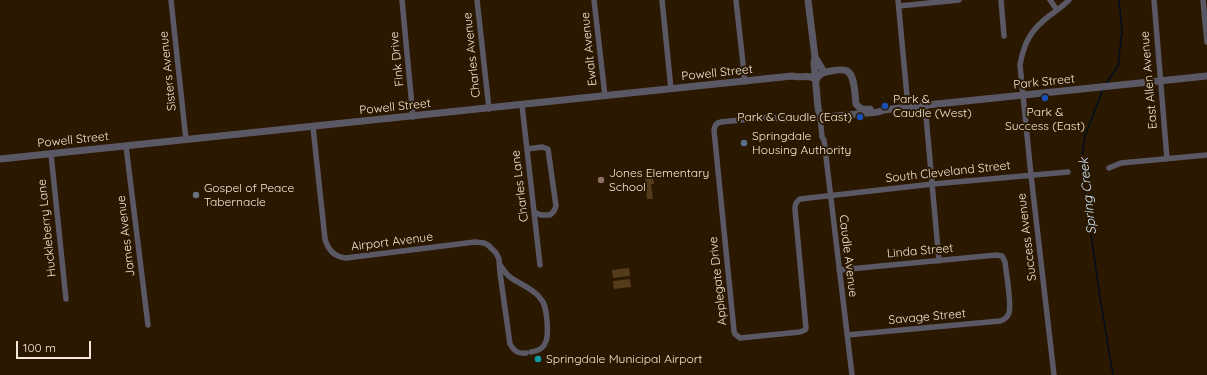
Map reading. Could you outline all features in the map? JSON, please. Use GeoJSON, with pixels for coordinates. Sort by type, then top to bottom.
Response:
{"type":"FeatureCollection","features":[{"type":"Feature","properties":{"kind":"street","name":"Sisters Avenue"},"geometry":{"type":"LineString","coordinates":[[171,0],[186,140]]}},
{"type":"Feature","properties":{"kind":"street","name":"Fink Drive"},"geometry":{"type":"LineString","coordinates":[[402,0],[413,117]]}},
{"type":"Feature","properties":{"kind":"street","name":"Charles Avenue"},"geometry":{"type":"LineString","coordinates":[[477,0],[488,109]]}},
{"type":"Feature","properties":{"kind":"street","name":"Ewalt Avenue"},"geometry":{"type":"LineString","coordinates":[[594,0],[605,96]]}},
{"type":"Feature","properties":{"kind":"street"},"geometry":{"type":"LineString","coordinates":[[662,0],[671,89]]}},
{"type":"Feature","properties":{"kind":"street"},"geometry":{"type":"LineString","coordinates":[[736,0],[745,82]]}},
{"type":"Feature","properties":{"kind":"street"},"geometry":{"type":"LineString","coordinates":[[808,0],[815,57],[815,76],[822,115]]}},
{"type":"Feature","properties":{"kind":"street"},"geometry":{"type":"LineString","coordinates":[[908,107],[898,3],[959,0]]}},
{"type":"Feature","properties":{"kind":"street"},"geometry":{"type":"LineString","coordinates":[[1001,0],[1004,36]]}},
{"type":"Feature","properties":{"kind":"street"},"geometry":{"type":"LineString","coordinates":[[1050,0],[1057,10]]}},
{"type":"Feature","properties":{"kind":"street","name":"Success Avenue"},"geometry":{"type":"LineString","coordinates":[[1054,375],[1020,65],[1022,52],[1027,39],[1035,27],[1069,0]]}},
{"type":"Feature","properties":{"kind":"street","name":"East Allen Avenue"},"geometry":{"type":"LineString","coordinates":[[1154,0],[1167,159]]}},
{"type":"Feature","properties":{"kind":"street"},"geometry":{"type":"LineString","coordinates":[[1203,0],[1207,42]]}},
{"type":"Feature","properties":{"kind":"street"},"geometry":{"type":"LineString","coordinates":[[815,57],[824,72],[846,70],[850,73],[852,77],[856,104],[853,112],[849,115]]}},
{"type":"Feature","properties":{"kind":"street","name":"Powell Street"},"geometry":{"type":"LineString","coordinates":[[0,159],[745,82],[792,76],[796,74],[815,76],[824,72]]}},
{"type":"Feature","properties":{"kind":"street","name":"Park Street"},"geometry":{"type":"LineString","coordinates":[[822,115],[849,115],[925,105],[1207,76]]}},
{"type":"Feature","properties":{"kind":"street","name":"Park Street"},"geometry":{"type":"LineString","coordinates":[[856,104],[859,108],[864,110],[877,108],[884,110]]}},
{"type":"Feature","properties":{"kind":"street","name":"Charles Lane"},"geometry":{"type":"LineString","coordinates":[[522,105],[540,265]]}},
{"type":"Feature","properties":{"kind":"street"},"geometry":{"type":"LineString","coordinates":[[925,105],[939,261]]}},
{"type":"Feature","properties":{"kind":"street","name":"Applegate Drive"},"geometry":{"type":"LineString","coordinates":[[822,115],[805,116],[785,120],[771,117],[721,122],[717,123],[715,126],[714,130],[734,331],[737,337],[743,338],[800,332],[805,330],[807,325],[795,205],[800,199],[830,195]]}},
{"type":"Feature","properties":{"kind":"street","name":"Caudle Avenue"},"geometry":{"type":"LineString","coordinates":[[822,115],[830,195],[852,375]]}},
{"type":"Feature","properties":{"kind":"street","name":"Airport Avenue"},"geometry":{"type":"LineString","coordinates":[[313,127],[325,239],[328,247],[334,254],[342,258],[351,258],[480,242],[488,245],[493,249],[499,258],[500,281],[510,344],[516,352],[537,351],[541,349],[547,340],[548,335],[544,306],[540,296],[508,276],[500,264]]}},
{"type":"Feature","properties":{"kind":"street","name":"James Avenue"},"geometry":{"type":"LineString","coordinates":[[126,146],[148,325]]}},
{"type":"Feature","properties":{"kind":"street"},"geometry":{"type":"LineString","coordinates":[[527,148],[548,148],[556,206],[550,215],[541,215],[534,212]]}},
{"type":"Feature","properties":{"kind":"street","name":"Huckleberry Lane"},"geometry":{"type":"LineString","coordinates":[[51,154],[66,299]]}},
{"type":"Feature","properties":{"kind":"street"},"geometry":{"type":"LineString","coordinates":[[1109,168],[1120,163],[1207,155]]}},
{"type":"Feature","properties":{"kind":"street","name":"South Cleveland Street"},"geometry":{"type":"LineString","coordinates":[[830,195],[1068,172]]}},
{"type":"Feature","properties":{"kind":"street","name":"Linda Street"},"geometry":{"type":"LineString","coordinates":[[839,270],[996,255],[1002,256],[1005,262],[1010,309],[1007,317]]}},
{"type":"Feature","properties":{"kind":"street","name":"Savage Street"},"geometry":{"type":"LineString","coordinates":[[847,335],[1000,321],[1007,317]]}},
{"type":"Feature","properties":{"kind":"shaded area"},"geometry":{"type":"Polygon","coordinates":[[[654,168],[654,184],[651,184],[653,199],[647,199],[645,177],[647,175],[646,169],[654,168]]]}},
{"type":"Feature","properties":{"kind":"shaded area"},"geometry":{"type":"Polygon","coordinates":[[[629,268],[630,276],[613,278],[612,270],[629,268]]]}},
{"type":"Feature","properties":{"kind":"shaded area"},"geometry":{"type":"Polygon","coordinates":[[[630,279],[631,287],[614,289],[613,281],[630,279]]]}},
{"type":"Feature","properties":{"kind":"waterway","name":"Spring Creek"},"geometry":{"type":"LineString","coordinates":[[1106,84],[1118,66],[1122,31],[1119,0]]}},
{"type":"Feature","properties":{"kind":"waterway","name":"Spring Creek"},"geometry":{"type":"LineString","coordinates":[[1103,89],[1085,136],[1081,164],[1113,375]]}},
{"type":"Feature","properties":{"kind":"place","name":"Park & Success (East)"},"geometry":{"type":"Point","coordinates":[1045,98]}},
{"type":"Feature","properties":{"kind":"place","name":"Park & Caudle (West)"},"geometry":{"type":"Point","coordinates":[885,106]}},
{"type":"Feature","properties":{"kind":"place","name":"Park & Caudle (East)"},"geometry":{"type":"Point","coordinates":[860,117]}},
{"type":"Feature","properties":{"kind":"place","name":"Springdale Housing Authority"},"geometry":{"type":"Point","coordinates":[744,143]}},
{"type":"Feature","properties":{"kind":"place","name":"Jones Elementary School"},"geometry":{"type":"Point","coordinates":[601,180]}},
{"type":"Feature","properties":{"kind":"place","name":"Gospel of Peace Tabernacle"},"geometry":{"type":"Point","coordinates":[196,195]}},
{"type":"Feature","properties":{"kind":"place","name":"Springdale Municipal Airport"},"geometry":{"type":"Point","coordinates":[538,359]}}]}
